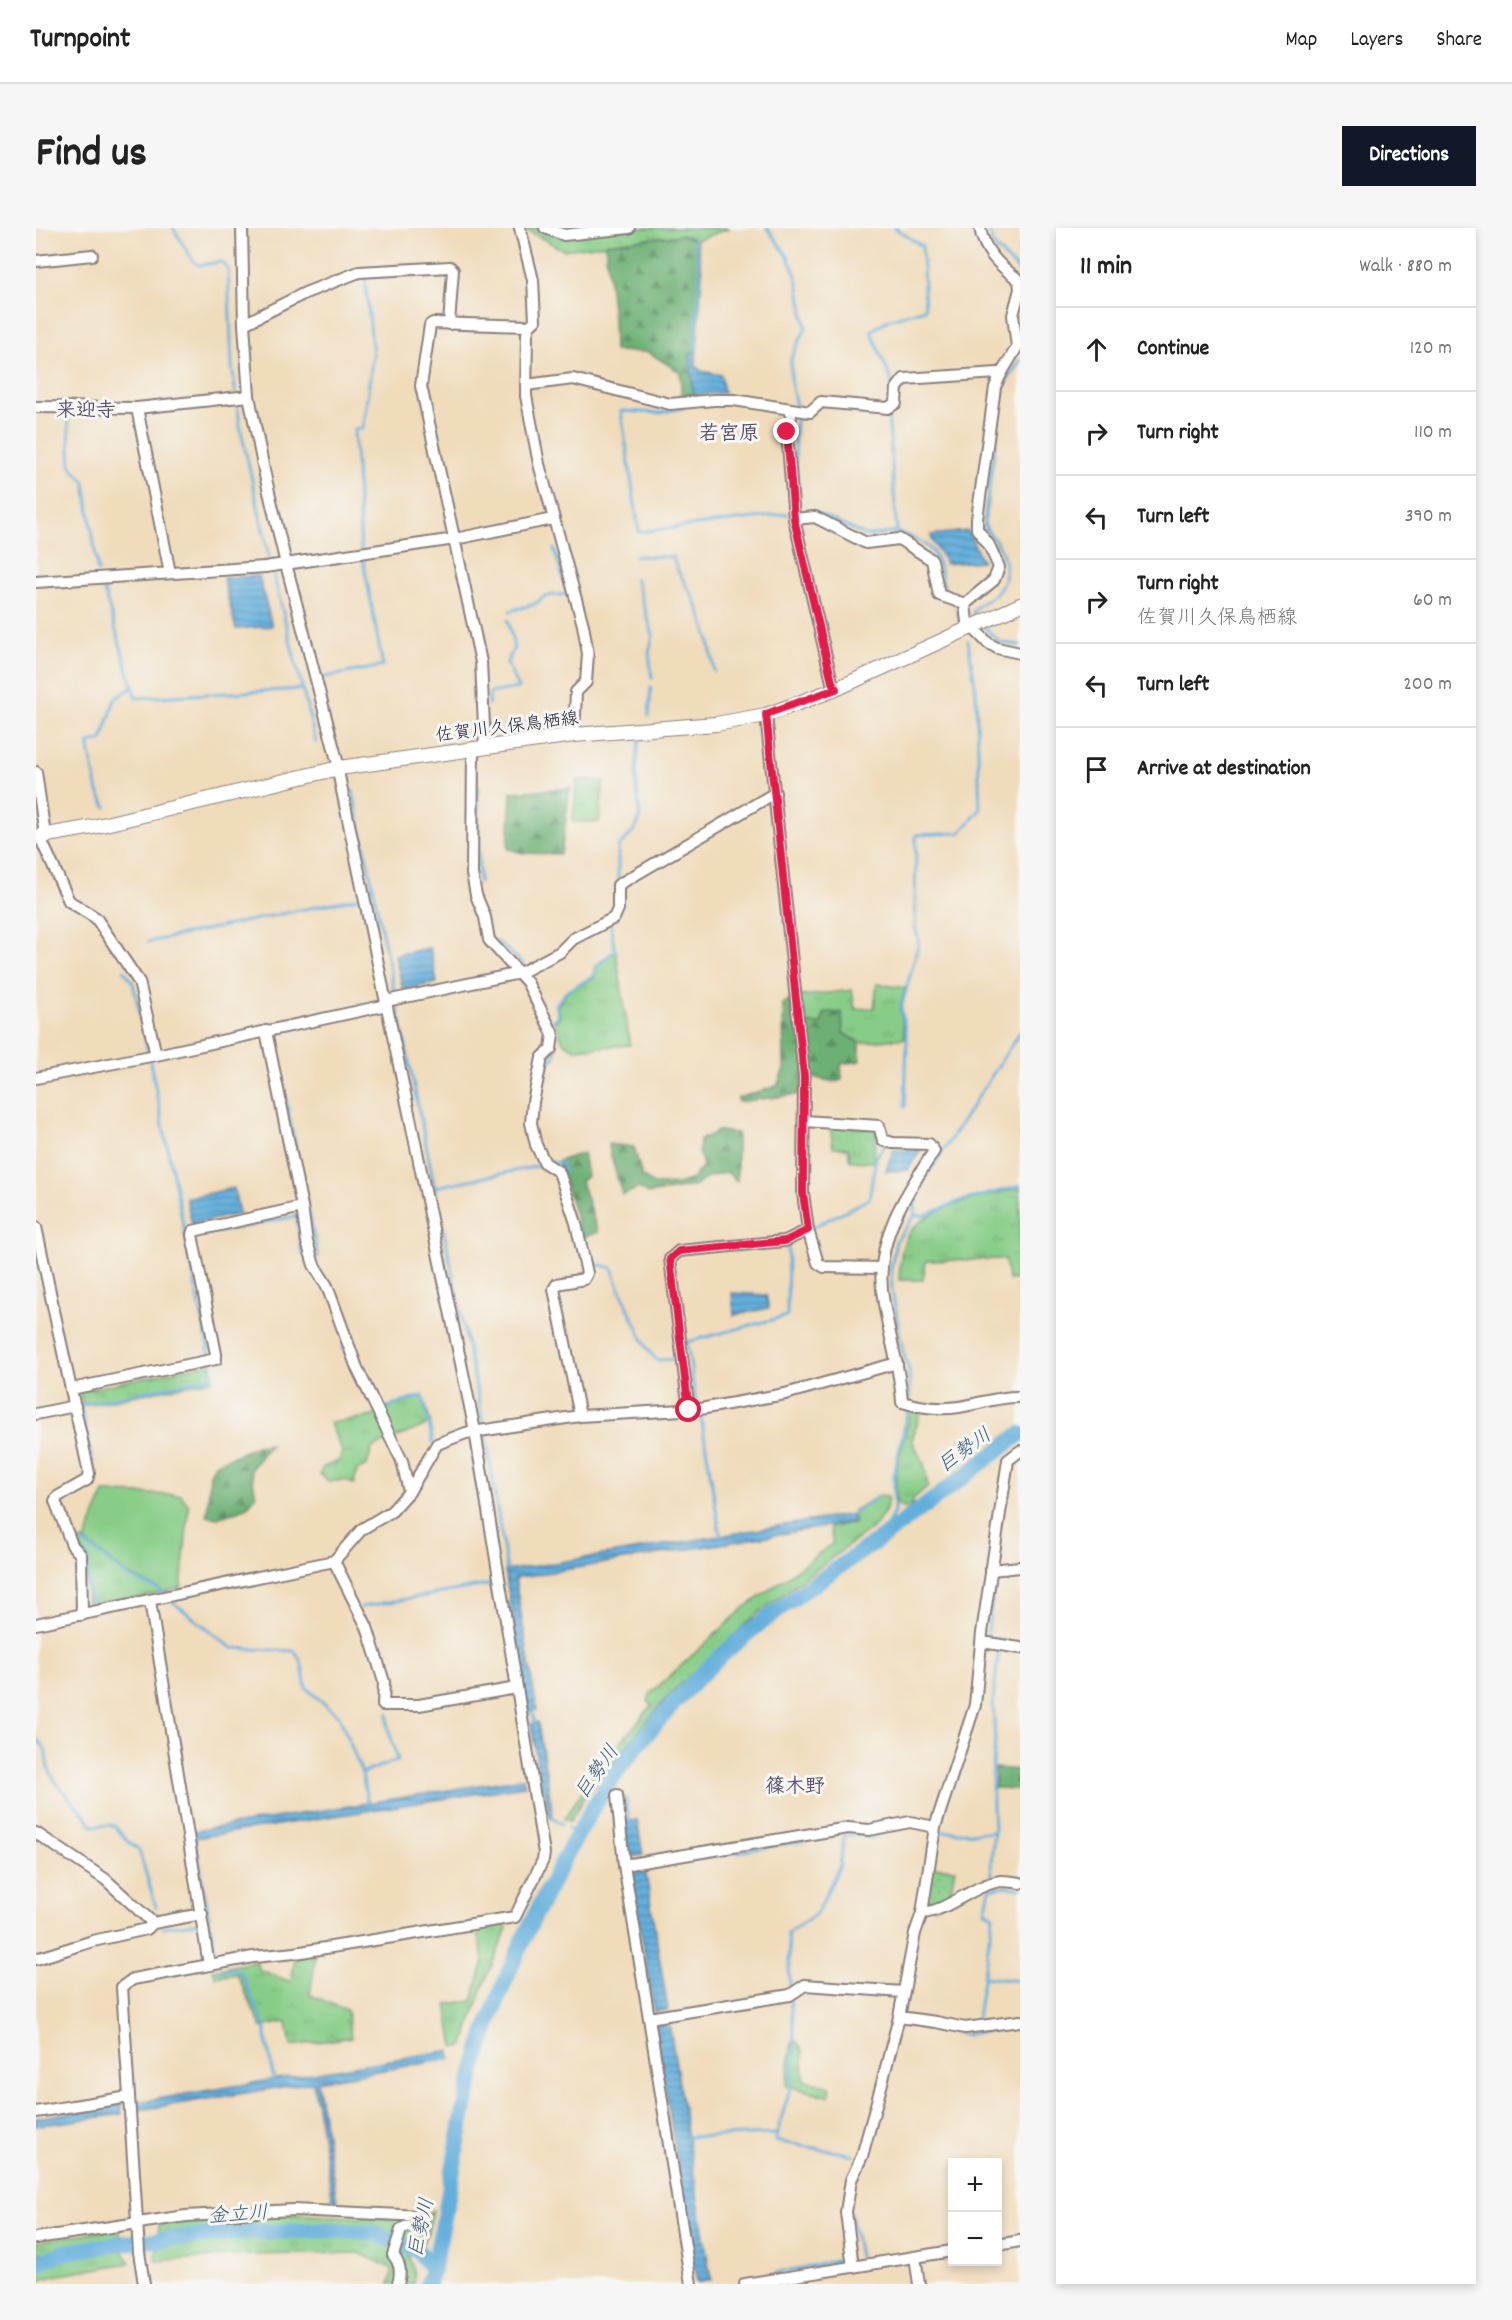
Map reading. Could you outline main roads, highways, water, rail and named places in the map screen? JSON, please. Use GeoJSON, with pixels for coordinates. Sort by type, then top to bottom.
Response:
{"type":"FeatureCollection","features":[{"type":"Feature","properties":{"kind":"main road","name":"佐賀川久保鳥栖線"},"geometry":{"type":"LineString","coordinates":[[40,837],[339,768],[574,735],[716,724],[766,714],[836,689],[1020,605]]}},
{"type":"Feature","properties":{"kind":"water"},"geometry":{"type":"Polygon","coordinates":[[[696,351],[696,366],[701,371],[721,375],[724,393],[693,395],[690,354],[696,351]]]}},
{"type":"Feature","properties":{"kind":"water"},"geometry":{"type":"Polygon","coordinates":[[[968,531],[982,561],[945,564],[931,535],[968,531]]]}},
{"type":"Feature","properties":{"kind":"water"},"geometry":{"type":"Polygon","coordinates":[[[259,576],[272,626],[236,629],[223,578],[259,576]]]}},
{"type":"Feature","properties":{"kind":"water"},"geometry":{"type":"Polygon","coordinates":[[[430,948],[437,983],[403,990],[395,955],[430,948]]]}},
{"type":"Feature","properties":{"kind":"water"},"geometry":{"type":"Polygon","coordinates":[[[921,1149],[908,1170],[886,1171],[893,1150],[921,1149]]]}},
{"type":"Feature","properties":{"kind":"water"},"geometry":{"type":"Polygon","coordinates":[[[234,1188],[239,1214],[192,1224],[186,1198],[234,1188]]]}},
{"type":"Feature","properties":{"kind":"water"},"geometry":{"type":"Polygon","coordinates":[[[732,1293],[766,1295],[769,1308],[734,1315],[732,1293]]]}},
{"type":"Feature","properties":{"kind":"water"},"geometry":{"type":"Polygon","coordinates":[[[852,1514],[853,1522],[515,1578],[537,1710],[528,1712],[505,1571],[852,1514]]]}},
{"type":"Feature","properties":{"kind":"water"},"geometry":{"type":"Polygon","coordinates":[[[538,1722],[552,1819],[549,1817],[545,1792],[541,1786],[531,1724],[538,1722]]]}},
{"type":"Feature","properties":{"kind":"water"},"geometry":{"type":"Polygon","coordinates":[[[523,1778],[525,1786],[195,1838],[194,1831],[523,1778]]]}},
{"type":"Feature","properties":{"kind":"water"},"geometry":{"type":"Polygon","coordinates":[[[637,1820],[643,1855],[629,1857],[623,1822],[637,1820]]]}},
{"type":"Feature","properties":{"kind":"water"},"geometry":{"type":"Polygon","coordinates":[[[645,1868],[668,2010],[654,2012],[631,1871],[645,1868]]]}},
{"type":"Feature","properties":{"kind":"water"},"geometry":{"type":"Polygon","coordinates":[[[669,2022],[711,2280],[697,2283],[655,2025],[669,2022]]]}},
{"type":"Feature","properties":{"kind":"water"},"geometry":{"type":"Polygon","coordinates":[[[450,2050],[451,2059],[317,2081],[338,2207],[334,2207],[313,2082],[140,2110],[138,2102],[450,2050]]]}},
{"type":"Feature","properties":{"kind":"water"},"geometry":{"type":"Polygon","coordinates":[[[121,2105],[122,2114],[36,2126],[36,2118],[121,2105]]]}},
{"type":"Feature","properties":{"kind":"waterway"},"geometry":{"type":"LineString","coordinates":[[173,228],[194,262],[199,265],[222,262],[228,269],[232,366],[236,395]]}},
{"type":"Feature","properties":{"kind":"waterway"},"geometry":{"type":"LineString","coordinates":[[767,228],[787,255],[797,278],[806,328],[791,358],[791,382],[796,406]]}},
{"type":"Feature","properties":{"kind":"waterway"},"geometry":{"type":"LineString","coordinates":[[890,402],[892,382],[871,331],[888,320],[925,309],[922,246],[895,228]]}},
{"type":"Feature","properties":{"kind":"waterway"},"geometry":{"type":"LineString","coordinates":[[988,228],[994,246],[1020,272]]}},
{"type":"Feature","properties":{"kind":"waterway"},"geometry":{"type":"LineString","coordinates":[[694,240],[700,271],[696,351]]}},
{"type":"Feature","properties":{"kind":"waterway"},"geometry":{"type":"LineString","coordinates":[[361,550],[354,430],[363,428],[373,354],[365,278]]}},
{"type":"Feature","properties":{"kind":"waterway"},"geometry":{"type":"LineString","coordinates":[[978,621],[973,612],[998,591],[1005,575],[1002,551],[984,523],[1003,388],[1020,360]]}},
{"type":"Feature","properties":{"kind":"waterway"},"geometry":{"type":"LineString","coordinates":[[237,401],[240,426],[270,561],[316,743]]}},
{"type":"Feature","properties":{"kind":"waterway"},"geometry":{"type":"LineString","coordinates":[[683,408],[660,413],[621,411],[639,532],[787,514]]}},
{"type":"Feature","properties":{"kind":"waterway"},"geometry":{"type":"LineString","coordinates":[[888,412],[897,532],[920,542],[933,552],[945,591],[955,594]]}},
{"type":"Feature","properties":{"kind":"waterway"},"geometry":{"type":"LineString","coordinates":[[68,416],[71,467],[85,482],[98,572]]}},
{"type":"Feature","properties":{"kind":"waterway"},"geometry":{"type":"LineString","coordinates":[[797,417],[794,436],[799,512],[813,511],[867,536],[897,532]]}},
{"type":"Feature","properties":{"kind":"waterway"},"geometry":{"type":"LineString","coordinates":[[510,611],[535,604],[545,596],[568,594],[554,549]]}},
{"type":"Feature","properties":{"kind":"waterway"},"geometry":{"type":"LineString","coordinates":[[635,556],[673,557],[678,572],[700,613],[709,642],[714,671]]}},
{"type":"Feature","properties":{"kind":"waterway"},"geometry":{"type":"LineString","coordinates":[[325,677],[383,666],[363,560]]}},
{"type":"Feature","properties":{"kind":"waterway"},"geometry":{"type":"LineString","coordinates":[[635,578],[653,635],[649,653],[652,678]]}},
{"type":"Feature","properties":{"kind":"waterway"},"geometry":{"type":"LineString","coordinates":[[102,584],[136,698],[303,689]]}},
{"type":"Feature","properties":{"kind":"waterway"},"geometry":{"type":"LineString","coordinates":[[957,607],[960,622]]}},
{"type":"Feature","properties":{"kind":"waterway"},"geometry":{"type":"LineString","coordinates":[[488,704],[490,693],[518,688],[507,663],[514,648],[508,620]]}},
{"type":"Feature","properties":{"kind":"waterway"},"geometry":{"type":"LineString","coordinates":[[983,626],[1001,643],[1020,645]]}},
{"type":"Feature","properties":{"kind":"waterway"},"geometry":{"type":"LineString","coordinates":[[905,1107],[907,1038],[901,1009],[919,942],[915,926],[916,835],[960,833],[980,810],[976,691],[968,641]]}},
{"type":"Feature","properties":{"kind":"waterway"},"geometry":{"type":"LineString","coordinates":[[106,807],[98,792],[88,743],[102,740],[115,699],[133,687]]}},
{"type":"Feature","properties":{"kind":"waterway"},"geometry":{"type":"LineString","coordinates":[[649,716],[651,687]]}},
{"type":"Feature","properties":{"kind":"waterway"},"geometry":{"type":"LineString","coordinates":[[478,716],[478,737]]}},
{"type":"Feature","properties":{"kind":"waterway"},"geometry":{"type":"LineString","coordinates":[[618,878],[618,847],[638,824],[640,812],[636,778],[639,740]]}},
{"type":"Feature","properties":{"kind":"waterway"},"geometry":{"type":"LineString","coordinates":[[478,785],[479,883]]}},
{"type":"Feature","properties":{"kind":"waterway"},"geometry":{"type":"LineString","coordinates":[[353,791],[484,1426]]}},
{"type":"Feature","properties":{"kind":"waterway"},"geometry":{"type":"LineString","coordinates":[[148,942],[357,898]]}},
{"type":"Feature","properties":{"kind":"waterway"},"geometry":{"type":"LineString","coordinates":[[552,1022],[558,1015],[556,1004],[567,991],[594,976],[595,967],[615,950],[610,924]]}},
{"type":"Feature","properties":{"kind":"waterway"},"geometry":{"type":"LineString","coordinates":[[498,942],[523,964]]}},
{"type":"Feature","properties":{"kind":"waterway"},"geometry":{"type":"LineString","coordinates":[[124,970],[133,983],[148,1052]]}},
{"type":"Feature","properties":{"kind":"waterway"},"geometry":{"type":"LineString","coordinates":[[881,1538],[894,1512],[894,1474],[910,1399],[909,1370],[903,1352],[892,1290],[891,1268],[896,1241],[915,1215],[915,1195],[1020,1032]]}},
{"type":"Feature","properties":{"kind":"waterway"},"geometry":{"type":"LineString","coordinates":[[273,1037],[318,1257]]}},
{"type":"Feature","properties":{"kind":"waterway"},"geometry":{"type":"LineString","coordinates":[[541,1088],[548,1062],[555,1057],[556,1048]]}},
{"type":"Feature","properties":{"kind":"waterway"},"geometry":{"type":"LineString","coordinates":[[150,1061],[210,1357]]}},
{"type":"Feature","properties":{"kind":"waterway"},"geometry":{"type":"LineString","coordinates":[[813,1227],[869,1199],[876,1157],[886,1144]]}},
{"type":"Feature","properties":{"kind":"waterway"},"geometry":{"type":"LineString","coordinates":[[550,1162],[561,1163],[564,1172]]}},
{"type":"Feature","properties":{"kind":"waterway"},"geometry":{"type":"LineString","coordinates":[[435,1187],[539,1166]]}},
{"type":"Feature","properties":{"kind":"waterway"},"geometry":{"type":"LineString","coordinates":[[916,1215],[923,1216],[960,1201],[1020,1186]]}},
{"type":"Feature","properties":{"kind":"waterway"},"geometry":{"type":"LineString","coordinates":[[197,1236],[297,1216],[302,1254]]}},
{"type":"Feature","properties":{"kind":"waterway"},"geometry":{"type":"LineString","coordinates":[[696,1403],[687,1342],[787,1316],[788,1243]]}},
{"type":"Feature","properties":{"kind":"waterway"},"geometry":{"type":"LineString","coordinates":[[589,1262],[612,1268],[643,1340],[652,1355],[657,1360],[678,1359]]}},
{"type":"Feature","properties":{"kind":"waterway"},"geometry":{"type":"LineString","coordinates":[[343,1346],[354,1373]]}},
{"type":"Feature","properties":{"kind":"waterway"},"geometry":{"type":"LineString","coordinates":[[88,1484],[95,1481],[94,1468],[80,1405],[210,1378],[210,1364]]}},
{"type":"Feature","properties":{"kind":"waterway"},"geometry":{"type":"LineString","coordinates":[[384,1408],[423,1396],[433,1442]]}},
{"type":"Feature","properties":{"kind":"waterway"},"geometry":{"type":"LineString","coordinates":[[701,1417],[721,1539]]}},
{"type":"Feature","properties":{"kind":"waterway"},"geometry":{"type":"LineString","coordinates":[[485,1433],[507,1571]]}},
{"type":"Feature","properties":{"kind":"waterway","name":"巨勢川"},"geometry":{"type":"LineString","coordinates":[[428,2284],[443,2223],[466,2101],[490,2019],[536,1913],[575,1838],[609,1783],[666,1712],[724,1653],[767,1618],[899,1525],[1020,1434]]}},
{"type":"Feature","properties":{"kind":"waterway"},"geometry":{"type":"LineString","coordinates":[[1011,1470],[1020,1461]]}},
{"type":"Feature","properties":{"kind":"waterway"},"geometry":{"type":"LineString","coordinates":[[62,1507],[62,1500],[76,1495],[82,1487]]}},
{"type":"Feature","properties":{"kind":"waterway"},"geometry":{"type":"LineString","coordinates":[[851,1515],[876,1498]]}},
{"type":"Feature","properties":{"kind":"waterway"},"geometry":{"type":"LineString","coordinates":[[77,1544],[86,1544],[127,1576],[163,1592]]}},
{"type":"Feature","properties":{"kind":"waterway"},"geometry":{"type":"LineString","coordinates":[[85,1553],[88,1557],[89,1607]]}},
{"type":"Feature","properties":{"kind":"waterway"},"geometry":{"type":"LineString","coordinates":[[361,1607],[492,1584]]}},
{"type":"Feature","properties":{"kind":"waterway"},"geometry":{"type":"LineString","coordinates":[[992,1600],[987,1637],[1006,1641]]}},
{"type":"Feature","properties":{"kind":"waterway"},"geometry":{"type":"LineString","coordinates":[[173,1602],[232,1648],[294,1651],[301,1660],[306,1688],[339,1716],[362,1773]]}},
{"type":"Feature","properties":{"kind":"waterway"},"geometry":{"type":"LineString","coordinates":[[992,1875],[994,1832],[992,1776],[995,1741],[993,1702],[999,1649]]}},
{"type":"Feature","properties":{"kind":"waterway"},"geometry":{"type":"LineString","coordinates":[[532,1707],[535,1724]]}},
{"type":"Feature","properties":{"kind":"waterway"},"geometry":{"type":"LineString","coordinates":[[368,1805],[362,1773],[398,1760],[388,1728],[388,1713]]}},
{"type":"Feature","properties":{"kind":"waterway"},"geometry":{"type":"LineString","coordinates":[[36,1739],[45,1749],[48,1767],[57,1784],[93,1826],[114,1825],[127,1841],[139,1850],[156,1907]]}},
{"type":"Feature","properties":{"kind":"waterway"},"geometry":{"type":"LineString","coordinates":[[626,1799],[630,1823]]}},
{"type":"Feature","properties":{"kind":"waterway"},"geometry":{"type":"LineString","coordinates":[[551,1816],[562,1824]]}},
{"type":"Feature","properties":{"kind":"waterway"},"geometry":{"type":"LineString","coordinates":[[568,1828],[578,1834]]}},
{"type":"Feature","properties":{"kind":"waterway"},"geometry":{"type":"LineString","coordinates":[[790,1990],[788,1933],[817,1913],[840,1865],[844,1835],[871,1838],[886,1832]]}},
{"type":"Feature","properties":{"kind":"waterway"},"geometry":{"type":"LineString","coordinates":[[940,1832],[994,1832]]}},
{"type":"Feature","properties":{"kind":"waterway"},"geometry":{"type":"LineString","coordinates":[[197,1835],[195,1838],[216,1957]]}},
{"type":"Feature","properties":{"kind":"waterway"},"geometry":{"type":"LineString","coordinates":[[645,1868],[831,1836]]}},
{"type":"Feature","properties":{"kind":"waterway"},"geometry":{"type":"LineString","coordinates":[[976,2024],[993,1916],[985,1911],[990,1889],[1007,1886],[1020,1889]]}},
{"type":"Feature","properties":{"kind":"waterway"},"geometry":{"type":"LineString","coordinates":[[163,1927],[197,1923]]}},
{"type":"Feature","properties":{"kind":"waterway"},"geometry":{"type":"LineString","coordinates":[[218,1971],[233,1969],[241,1973],[264,2025],[274,2082]]}},
{"type":"Feature","properties":{"kind":"waterway"},"geometry":{"type":"LineString","coordinates":[[983,1977],[1020,1981]]}},
{"type":"Feature","properties":{"kind":"waterway"},"geometry":{"type":"LineString","coordinates":[[688,2137],[777,2134],[791,2085],[795,2042],[790,1999]]}},
{"type":"Feature","properties":{"kind":"waterway"},"geometry":{"type":"LineString","coordinates":[[902,2027],[903,2023],[914,2024]]}},
{"type":"Feature","properties":{"kind":"waterway"},"geometry":{"type":"LineString","coordinates":[[1020,2027],[1020,2037]]}},
{"type":"Feature","properties":{"kind":"waterway"},"geometry":{"type":"LineString","coordinates":[[976,2030],[977,2032],[1009,2028]]}},
{"type":"Feature","properties":{"kind":"waterway"},"geometry":{"type":"LineString","coordinates":[[947,2029],[965,2035],[977,2032]]}},
{"type":"Feature","properties":{"kind":"waterway"},"geometry":{"type":"LineString","coordinates":[[777,2134],[775,2141],[854,2155]]}},
{"type":"Feature","properties":{"kind":"waterway"},"geometry":{"type":"LineString","coordinates":[[851,2214],[859,2257]]}},
{"type":"Feature","properties":{"kind":"waterway","name":"金立川"},"geometry":{"type":"LineString","coordinates":[[337,2225],[337,2230]]}},
{"type":"Feature","properties":{"kind":"waterway","name":"金立川"},"geometry":{"type":"LineString","coordinates":[[36,2264],[65,2252],[123,2243],[253,2232],[337,2230],[377,2234],[418,2251],[433,2270]]}},
{"type":"Feature","properties":{"kind":"waterway"},"geometry":{"type":"LineString","coordinates":[[776,2273],[845,2259]]}},
{"type":"Feature","properties":{"kind":"district","name":"来迎寺"},"geometry":{"type":"Point","coordinates":[86,409]}},
{"type":"Feature","properties":{"kind":"district","name":"若宮原"},"geometry":{"type":"Point","coordinates":[729,432]}},
{"type":"Feature","properties":{"kind":"district","name":"篠木野"},"geometry":{"type":"Point","coordinates":[795,1785]}}]}
